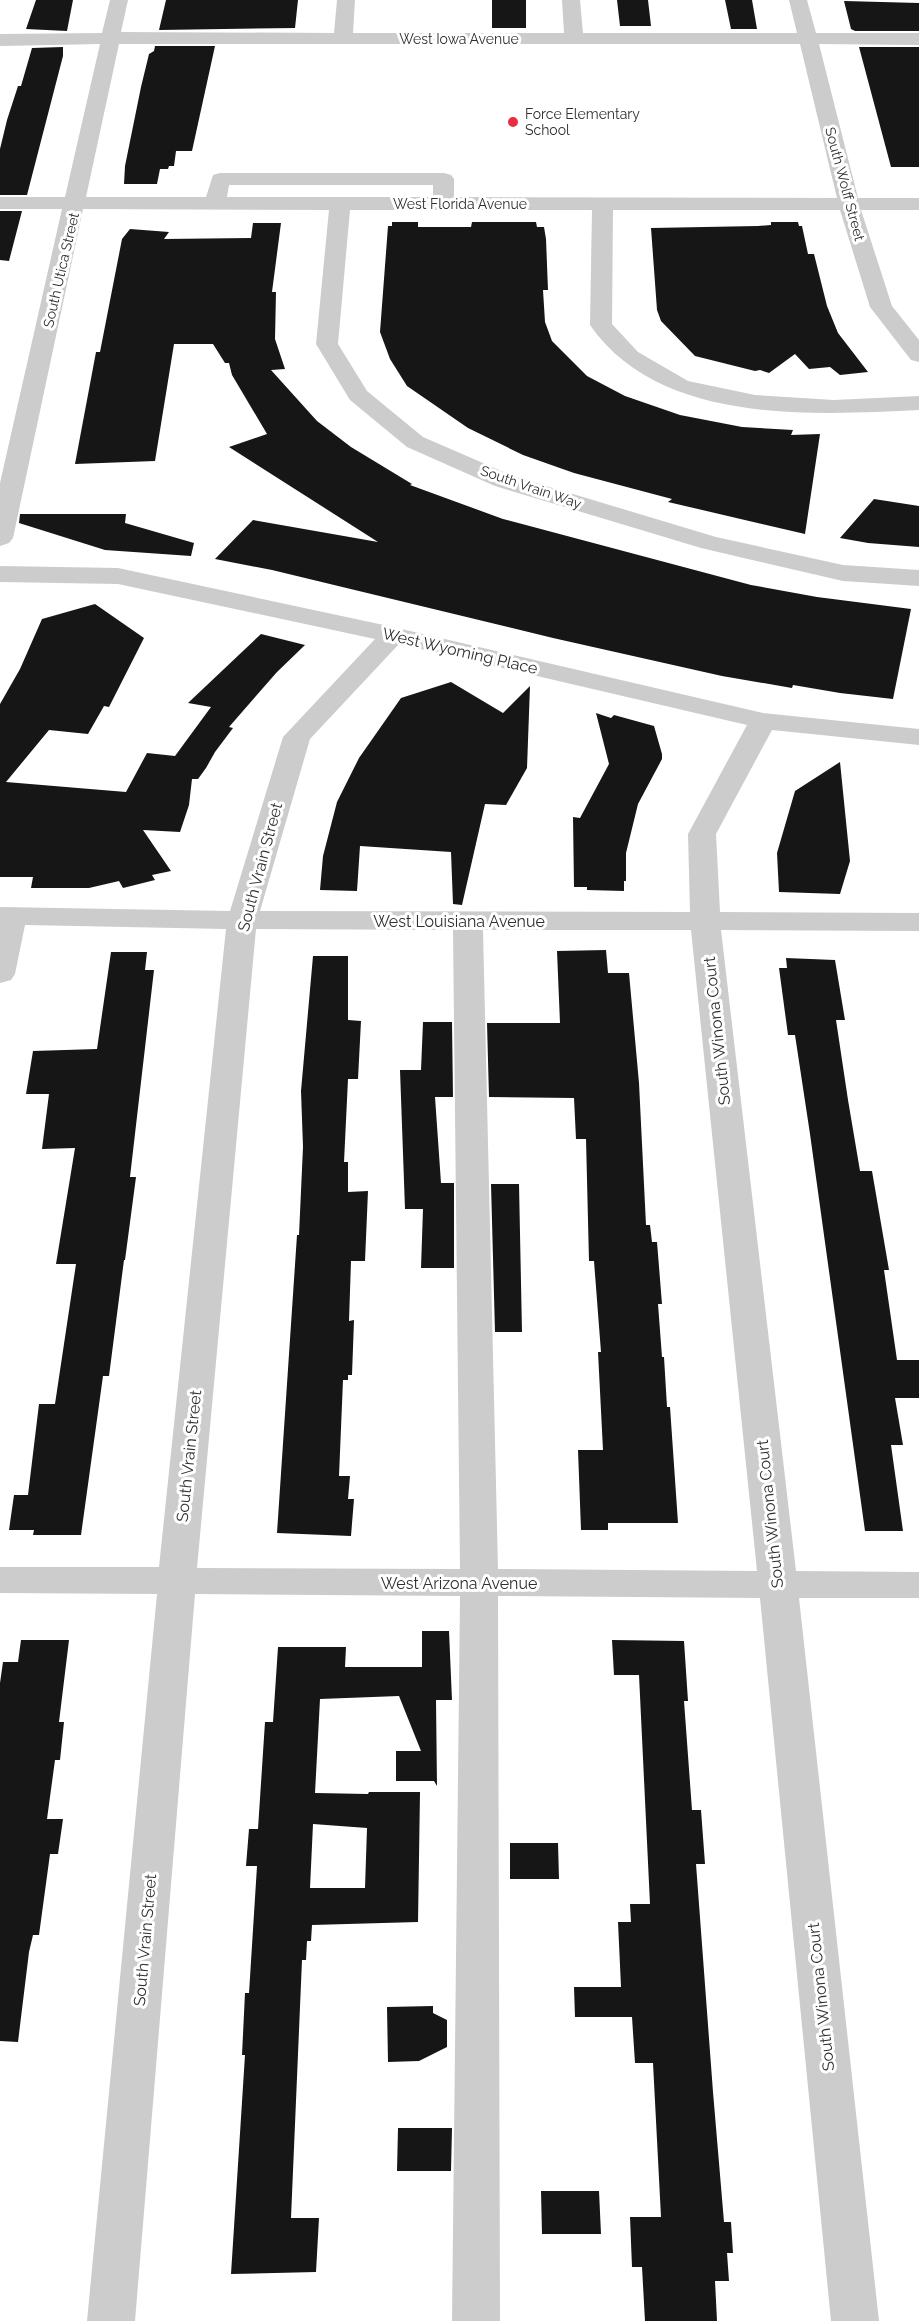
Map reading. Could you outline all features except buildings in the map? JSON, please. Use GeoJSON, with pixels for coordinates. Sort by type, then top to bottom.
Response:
{"type":"FeatureCollection","features":[{"type":"Feature","properties":{"kind":"street","name":"South Utica Street"},"geometry":{"type":"LineString","coordinates":[[0,538],[76,203],[119,0]]}},
{"type":"Feature","properties":{"kind":"street"},"geometry":{"type":"LineString","coordinates":[[343,39],[346,0]]}},
{"type":"Feature","properties":{"kind":"street"},"geometry":{"type":"LineString","coordinates":[[571,0],[574,39]]}},
{"type":"Feature","properties":{"kind":"street","name":"South Wolff Street"},"geometry":{"type":"LineString","coordinates":[[798,0],[849,204],[881,307],[919,355]]}},
{"type":"Feature","properties":{"kind":"street","name":"West Iowa Avenue"},"geometry":{"type":"LineString","coordinates":[[0,40],[110,38],[919,39]]}},
{"type":"Feature","properties":{"kind":"street"},"geometry":{"type":"LineString","coordinates":[[215,203],[220,178],[243,178],[444,179],[443,204]]}},
{"type":"Feature","properties":{"kind":"street","name":"West Florida Avenue"},"geometry":{"type":"LineString","coordinates":[[0,203],[919,204]]}},
{"type":"Feature","properties":{"kind":"street","name":"South Vrain Way"},"geometry":{"type":"LineString","coordinates":[[340,203],[327,344],[358,395],[416,442],[504,481],[710,543],[843,573],[919,578]]}},
{"type":"Feature","properties":{"kind":"street"},"geometry":{"type":"LineString","coordinates":[[603,204],[601,325],[630,357],[681,386],[755,402],[834,407],[919,403]]}},
{"type":"Feature","properties":{"kind":"street","name":"West Wyoming Place"},"geometry":{"type":"LineString","coordinates":[[0,574],[118,576],[393,635],[763,721],[919,737]]}},
{"type":"Feature","properties":{"kind":"street","name":"South Vrain Street"},"geometry":{"type":"LineString","coordinates":[[111,2321],[177,1581],[242,920],[297,737],[393,635]]}},
{"type":"Feature","properties":{"kind":"street","name":"South Winona Court"},"geometry":{"type":"LineString","coordinates":[[763,721],[702,834],[705,922],[778,1584],[855,2321]]}},
{"type":"Feature","properties":{"kind":"street"},"geometry":{"type":"LineString","coordinates":[[0,974],[6,917]]}},
{"type":"Feature","properties":{"kind":"street","name":"West Louisiana Avenue"},"geometry":{"type":"LineString","coordinates":[[6,917],[919,922]]}},
{"type":"Feature","properties":{"kind":"street"},"geometry":{"type":"LineString","coordinates":[[468,921],[479,1583],[476,2321]]}},
{"type":"Feature","properties":{"kind":"street","name":"West Arizona Avenue"},"geometry":{"type":"LineString","coordinates":[[0,1580],[919,1585]]}},
{"type":"Feature","properties":{"kind":"place","name":"Force Elementary School"},"geometry":{"type":"Point","coordinates":[513,122]}}]}
